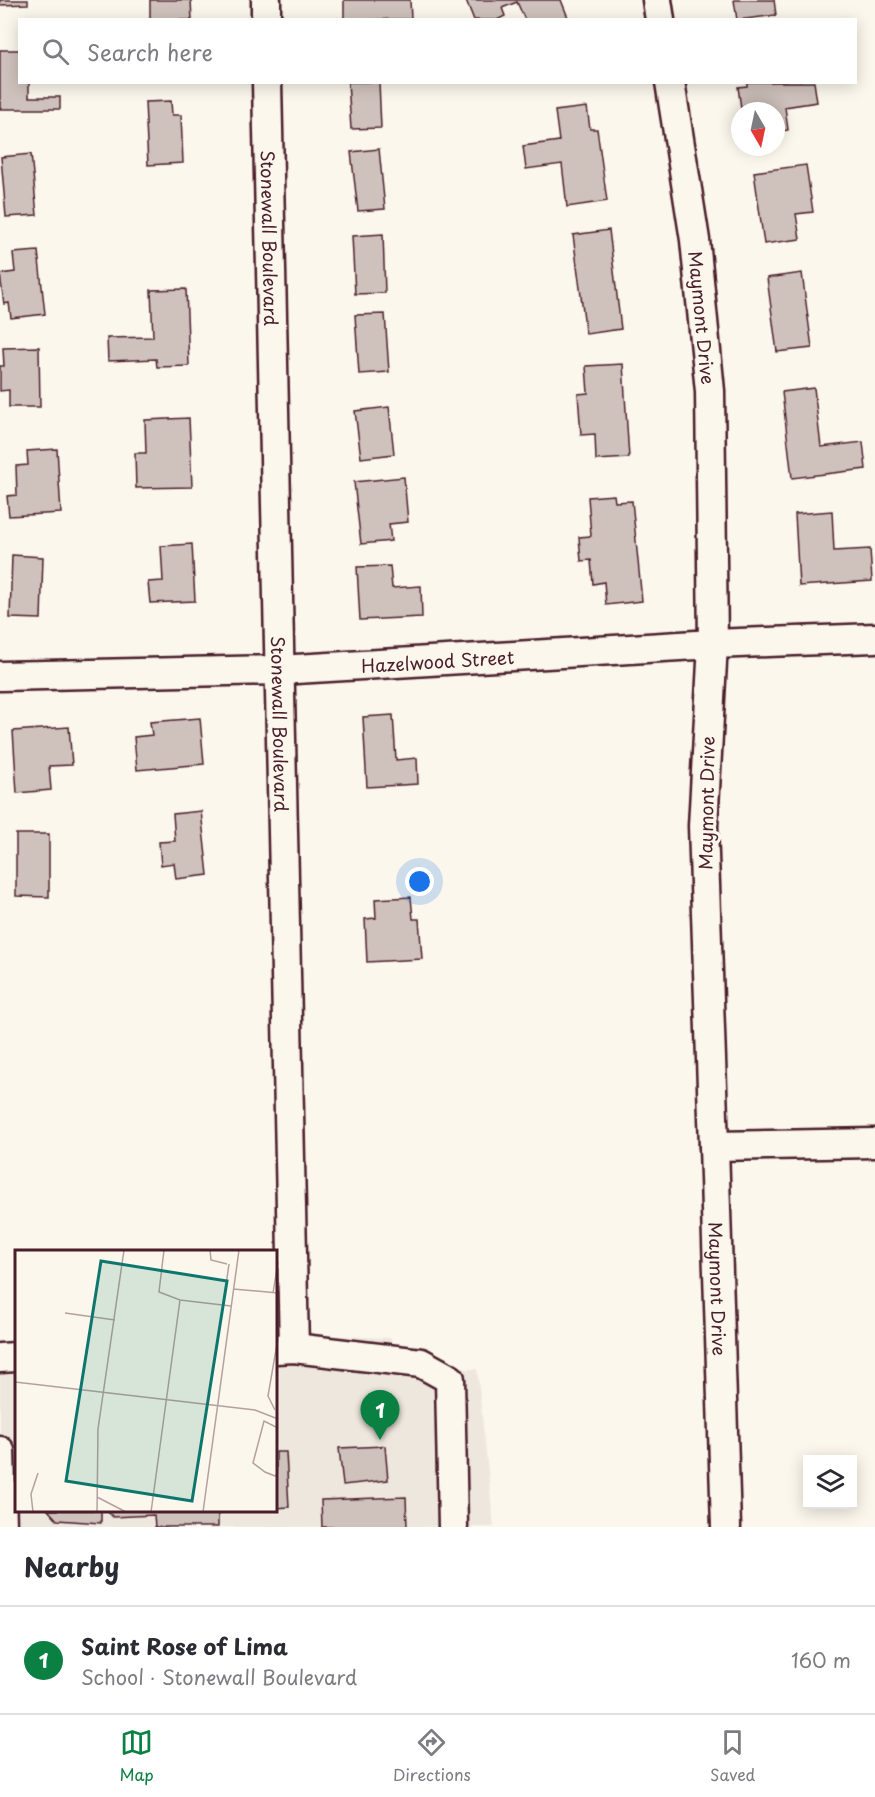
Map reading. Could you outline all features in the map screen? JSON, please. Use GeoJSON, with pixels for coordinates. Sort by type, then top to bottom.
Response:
{"type":"FeatureCollection","features":[{"type":"Feature","properties":{"kind":"street"},"geometry":{"type":"LineString","coordinates":[[266,0],[266,18]]}},
{"type":"Feature","properties":{"kind":"street"},"geometry":{"type":"LineString","coordinates":[[657,0],[660,18]]}},
{"type":"Feature","properties":{"kind":"street","name":"Stonewall Boulevard"},"geometry":{"type":"LineString","coordinates":[[267,84],[279,670],[285,1348]]}},
{"type":"Feature","properties":{"kind":"street","name":"Maymont Drive"},"geometry":{"type":"LineString","coordinates":[[670,84],[695,240],[710,391],[713,644],[703,826],[726,1527]]}},
{"type":"Feature","properties":{"kind":"street","name":"Hazelwood Street"},"geometry":{"type":"LineString","coordinates":[[0,676],[279,670],[713,644],[875,638]]}},
{"type":"Feature","properties":{"kind":"street"},"geometry":{"type":"LineString","coordinates":[[714,1146],[875,1143]]}},
{"type":"Feature","properties":{"kind":"street"},"geometry":{"type":"LineString","coordinates":[[285,1348],[421,1363],[450,1379],[453,1527]]}},
{"type":"Feature","properties":{"kind":"street"},"geometry":{"type":"LineString","coordinates":[[0,1358],[15,1357]]}},
{"type":"Feature","properties":{"kind":"street"},"geometry":{"type":"LineString","coordinates":[[0,1450],[2,1527]]}},
{"type":"Feature","properties":{"kind":"shaded area"},"geometry":{"type":"Polygon","coordinates":[[[315,1335],[391,1338],[389,1368],[477,1369],[494,1527],[0,1527],[0,1370],[15,1370],[15,1512],[278,1512],[278,1359],[306,1357],[315,1335]]]}},
{"type":"Feature","properties":{"kind":"building"},"geometry":{"type":"Polygon","coordinates":[[[0,0],[28,0],[28,4],[0,5],[0,0]]]}},
{"type":"Feature","properties":{"kind":"building"},"geometry":{"type":"Polygon","coordinates":[[[150,0],[191,0],[192,18],[150,18],[150,0]]]}},
{"type":"Feature","properties":{"kind":"building"},"geometry":{"type":"Polygon","coordinates":[[[344,0],[410,0],[411,18],[344,18],[344,0]]]}},
{"type":"Feature","properties":{"kind":"building"},"geometry":{"type":"Polygon","coordinates":[[[466,0],[561,0],[568,18],[524,18],[517,2],[502,8],[505,16],[501,18],[473,18],[466,0]]]}},
{"type":"Feature","properties":{"kind":"building"},"geometry":{"type":"Polygon","coordinates":[[[734,0],[774,0],[776,15],[737,18],[734,0]]]}},
{"type":"Feature","properties":{"kind":"building"},"geometry":{"type":"Polygon","coordinates":[[[0,50],[18,50],[18,84],[29,84],[29,97],[60,97],[60,109],[0,109],[0,50]]]}},
{"type":"Feature","properties":{"kind":"building"},"geometry":{"type":"Polygon","coordinates":[[[348,84],[379,84],[381,128],[351,129],[348,84]]]}},
{"type":"Feature","properties":{"kind":"building"},"geometry":{"type":"Polygon","coordinates":[[[747,84],[814,84],[817,102],[785,107],[785,102],[740,102],[738,87],[747,86],[747,84]]]}},
{"type":"Feature","properties":{"kind":"building"},"geometry":{"type":"Polygon","coordinates":[[[171,101],[172,115],[181,115],[183,163],[148,165],[145,102],[171,101]]]}},
{"type":"Feature","properties":{"kind":"building"},"geometry":{"type":"Polygon","coordinates":[[[587,107],[590,129],[597,129],[607,201],[567,207],[562,164],[526,169],[523,146],[559,141],[555,111],[587,107]]]}},
{"type":"Feature","properties":{"kind":"building"},"geometry":{"type":"Polygon","coordinates":[[[785,107],[788,130],[785,130],[785,107]]]}},
{"type":"Feature","properties":{"kind":"building"},"geometry":{"type":"Polygon","coordinates":[[[379,149],[385,209],[358,211],[351,152],[379,149]]]}},
{"type":"Feature","properties":{"kind":"building"},"geometry":{"type":"Polygon","coordinates":[[[31,154],[37,215],[6,217],[1,157],[31,154]]]}},
{"type":"Feature","properties":{"kind":"building"},"geometry":{"type":"Polygon","coordinates":[[[806,165],[813,212],[796,214],[800,239],[764,244],[754,172],[806,165]]]}},
{"type":"Feature","properties":{"kind":"building"},"geometry":{"type":"Polygon","coordinates":[[[609,230],[621,329],[586,334],[573,235],[609,230]]]}},
{"type":"Feature","properties":{"kind":"building"},"geometry":{"type":"Polygon","coordinates":[[[383,234],[385,293],[355,294],[352,236],[383,234]]]}},
{"type":"Feature","properties":{"kind":"building"},"geometry":{"type":"Polygon","coordinates":[[[38,251],[45,314],[11,318],[9,303],[4,304],[0,274],[15,272],[13,253],[38,251]]]}},
{"type":"Feature","properties":{"kind":"building"},"geometry":{"type":"Polygon","coordinates":[[[802,273],[812,348],[777,352],[767,278],[802,273]]]}},
{"type":"Feature","properties":{"kind":"building"},"geometry":{"type":"Polygon","coordinates":[[[186,289],[189,366],[157,367],[156,359],[108,361],[107,338],[153,337],[151,290],[186,289]]]}},
{"type":"Feature","properties":{"kind":"building"},"geometry":{"type":"Polygon","coordinates":[[[385,314],[389,372],[359,374],[355,315],[385,314]]]}},
{"type":"Feature","properties":{"kind":"building"},"geometry":{"type":"Polygon","coordinates":[[[39,347],[40,407],[9,407],[9,390],[0,391],[0,366],[4,366],[3,348],[39,347]]]}},
{"type":"Feature","properties":{"kind":"building"},"geometry":{"type":"Polygon","coordinates":[[[623,364],[629,458],[596,460],[595,434],[581,435],[578,394],[588,393],[586,366],[623,364]]]}},
{"type":"Feature","properties":{"kind":"building"},"geometry":{"type":"Polygon","coordinates":[[[814,388],[821,447],[863,442],[866,469],[792,478],[782,392],[814,388]]]}},
{"type":"Feature","properties":{"kind":"building"},"geometry":{"type":"Polygon","coordinates":[[[389,407],[394,454],[361,458],[355,411],[389,407]]]}},
{"type":"Feature","properties":{"kind":"building"},"geometry":{"type":"Polygon","coordinates":[[[189,418],[192,487],[136,488],[135,453],[146,453],[145,420],[189,418]]]}},
{"type":"Feature","properties":{"kind":"building"},"geometry":{"type":"Polygon","coordinates":[[[57,449],[61,513],[9,516],[7,496],[17,495],[16,466],[28,465],[27,451],[57,449]]]}},
{"type":"Feature","properties":{"kind":"building"},"geometry":{"type":"Polygon","coordinates":[[[404,477],[408,522],[389,524],[391,541],[361,544],[354,482],[404,477]]]}},
{"type":"Feature","properties":{"kind":"building"},"geometry":{"type":"Polygon","coordinates":[[[614,495],[615,502],[632,501],[642,601],[606,605],[604,582],[593,584],[591,560],[581,561],[579,537],[591,536],[588,497],[614,495]]]}},
{"type":"Feature","properties":{"kind":"building"},"geometry":{"type":"Polygon","coordinates":[[[832,511],[834,551],[870,549],[872,581],[799,586],[795,514],[832,511]]]}},
{"type":"Feature","properties":{"kind":"building"},"geometry":{"type":"Polygon","coordinates":[[[192,544],[195,601],[150,603],[148,582],[163,581],[161,546],[192,544]]]}},
{"type":"Feature","properties":{"kind":"building"},"geometry":{"type":"Polygon","coordinates":[[[12,555],[43,557],[41,619],[10,618],[12,555]]]}},
{"type":"Feature","properties":{"kind":"building"},"geometry":{"type":"Polygon","coordinates":[[[390,566],[392,588],[421,586],[422,617],[360,620],[357,567],[390,566]]]}},
{"type":"Feature","properties":{"kind":"building"},"geometry":{"type":"Polygon","coordinates":[[[393,715],[396,760],[417,758],[418,784],[367,787],[363,717],[393,715]]]}},
{"type":"Feature","properties":{"kind":"building"},"geometry":{"type":"Polygon","coordinates":[[[200,718],[204,764],[137,770],[134,737],[152,735],[150,722],[200,718]]]}},
{"type":"Feature","properties":{"kind":"building"},"geometry":{"type":"Polygon","coordinates":[[[69,727],[72,765],[49,766],[51,790],[17,793],[13,731],[69,727]]]}},
{"type":"Feature","properties":{"kind":"building"},"geometry":{"type":"Polygon","coordinates":[[[201,811],[208,875],[176,879],[174,863],[161,865],[159,842],[175,841],[173,814],[201,811]]]}},
{"type":"Feature","properties":{"kind":"building"},"geometry":{"type":"Polygon","coordinates":[[[16,834],[49,834],[49,897],[16,896],[16,834]]]}},
{"type":"Feature","properties":{"kind":"building"},"geometry":{"type":"Polygon","coordinates":[[[411,897],[413,919],[419,919],[422,959],[367,962],[365,919],[376,918],[375,899],[411,897]]]}},
{"type":"Feature","properties":{"kind":"building"},"geometry":{"type":"Polygon","coordinates":[[[385,1446],[388,1480],[343,1485],[339,1448],[385,1446]]]}},
{"type":"Feature","properties":{"kind":"building"},"geometry":{"type":"Polygon","coordinates":[[[278,1452],[286,1452],[289,1507],[278,1508],[278,1452]]]}},
{"type":"Feature","properties":{"kind":"building"},"geometry":{"type":"Polygon","coordinates":[[[406,1497],[407,1527],[322,1527],[321,1500],[406,1497]]]}},
{"type":"Feature","properties":{"kind":"building"},"geometry":{"type":"Polygon","coordinates":[[[50,1512],[101,1512],[101,1523],[57,1520],[50,1512]]]}},
{"type":"Feature","properties":{"kind":"building"},"geometry":{"type":"Polygon","coordinates":[[[108,1512],[218,1512],[218,1527],[155,1527],[154,1515],[113,1517],[108,1512]]]}},
{"type":"Feature","properties":{"kind":"place","name":"Saint Rose of Lima"},"geometry":{"type":"Point","coordinates":[380,1440]}}]}
